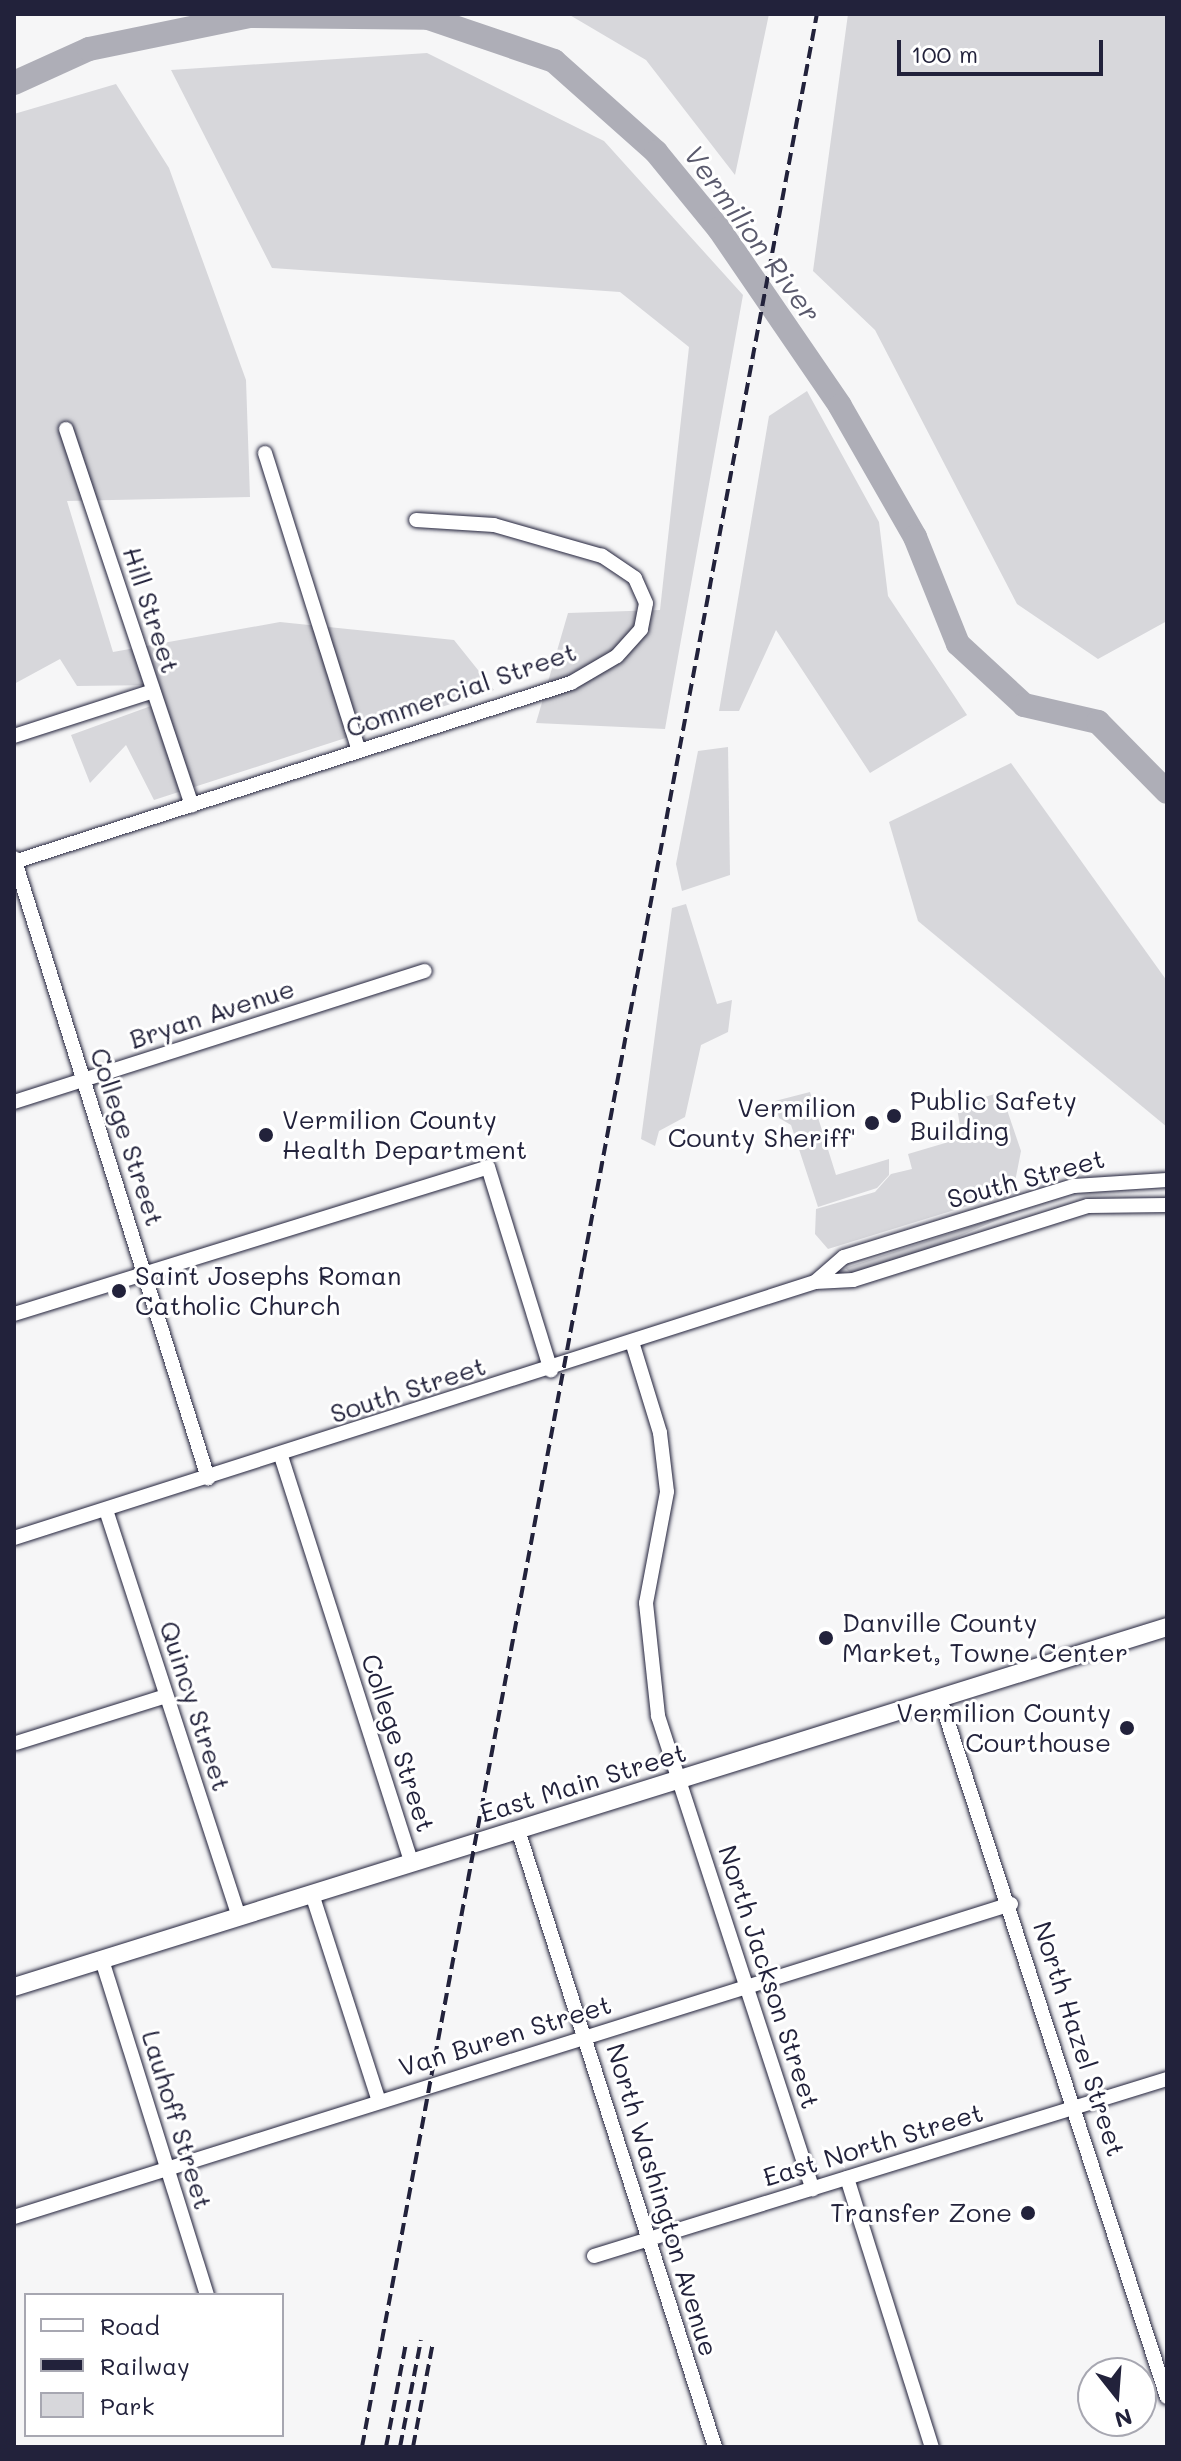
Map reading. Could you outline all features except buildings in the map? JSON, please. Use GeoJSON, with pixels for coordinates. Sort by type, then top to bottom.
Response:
{"type":"FeatureCollection","features":[{"type":"Feature","properties":{"kind":"main road","name":"East Main Street"},"geometry":{"type":"LineString","coordinates":[[14,1987],[1167,1627]]}},
{"type":"Feature","properties":{"kind":"street","name":"Hill Street"},"geometry":{"type":"LineString","coordinates":[[66,429],[192,805]]}},
{"type":"Feature","properties":{"kind":"street"},"geometry":{"type":"LineString","coordinates":[[265,453],[359,751]]}},
{"type":"Feature","properties":{"kind":"street","name":"Commercial Street"},"geometry":{"type":"LineString","coordinates":[[14,860],[571,683],[617,656],[641,629],[646,603],[635,578],[602,556],[494,525],[416,520]]}},
{"type":"Feature","properties":{"kind":"street"},"geometry":{"type":"LineString","coordinates":[[14,736],[153,691]]}},
{"type":"Feature","properties":{"kind":"street","name":"College Street"},"geometry":{"type":"LineString","coordinates":[[14,860],[208,1478]]}},
{"type":"Feature","properties":{"kind":"street","name":"Bryan Avenue"},"geometry":{"type":"LineString","coordinates":[[14,1102],[425,971]]}},
{"type":"Feature","properties":{"kind":"street"},"geometry":{"type":"LineString","coordinates":[[14,1314],[488,1167],[551,1370]]}},
{"type":"Feature","properties":{"kind":"street","name":"South Street"},"geometry":{"type":"LineString","coordinates":[[815,1282],[844,1257],[1074,1186],[1167,1180]]}},
{"type":"Feature","properties":{"kind":"street","name":"South Street"},"geometry":{"type":"LineString","coordinates":[[14,1538],[633,1345],[815,1282],[853,1280],[1088,1206],[1167,1205]]}},
{"type":"Feature","properties":{"kind":"street","name":"North Jackson Street"},"geometry":{"type":"LineString","coordinates":[[633,1345],[660,1433],[667,1492],[646,1603],[646,1654],[680,1780],[813,2189]]}},
{"type":"Feature","properties":{"kind":"street","name":"College Street"},"geometry":{"type":"LineString","coordinates":[[281,1456],[411,1862]]}},
{"type":"Feature","properties":{"kind":"street","name":"Quincy Street"},"geometry":{"type":"LineString","coordinates":[[106,1510],[239,1917]]}},
{"type":"Feature","properties":{"kind":"street"},"geometry":{"type":"LineString","coordinates":[[16,1743],[166,1696]]}},
{"type":"Feature","properties":{"kind":"street","name":"North Hazel Street"},"geometry":{"type":"LineString","coordinates":[[940,1698],[1011,1904],[1167,2397]]}},
{"type":"Feature","properties":{"kind":"street","name":"North Washington Avenue"},"geometry":{"type":"LineString","coordinates":[[518,1830],[586,2035],[715,2447]]}},
{"type":"Feature","properties":{"kind":"street"},"geometry":{"type":"LineString","coordinates":[[312,1894],[379,2101]]}},
{"type":"Feature","properties":{"kind":"street","name":"Van Buren Street"},"geometry":{"type":"LineString","coordinates":[[14,2217],[1011,1904]]}},
{"type":"Feature","properties":{"kind":"street","name":"Lauhoff Street"},"geometry":{"type":"LineString","coordinates":[[102,1960],[206,2293]]}},
{"type":"Feature","properties":{"kind":"street","name":"East North Street"},"geometry":{"type":"LineString","coordinates":[[594,2256],[1167,2079]]}},
{"type":"Feature","properties":{"kind":"street"},"geometry":{"type":"LineString","coordinates":[[847,2178],[932,2447]]}},
{"type":"Feature","properties":{"kind":"green space"},"geometry":{"type":"Polygon","coordinates":[[[568,14],[769,14],[735,175],[646,60],[568,14]]]}},
{"type":"Feature","properties":{"kind":"green space"},"geometry":{"type":"Polygon","coordinates":[[[848,14],[1167,14],[1167,621],[1098,659],[1017,604],[875,330],[813,271],[848,14]]]}},
{"type":"Feature","properties":{"kind":"green space"},"geometry":{"type":"Polygon","coordinates":[[[427,53],[604,141],[743,295],[665,729],[536,723],[568,613],[660,610],[689,347],[620,292],[272,268],[171,70],[427,53]]]}},
{"type":"Feature","properties":{"kind":"green space"},"geometry":{"type":"Polygon","coordinates":[[[116,84],[169,168],[246,380],[250,497],[67,501],[113,652],[280,622],[454,640],[494,690],[154,800],[126,745],[90,783],[71,735],[162,702],[158,685],[77,686],[60,659],[14,684],[14,114],[116,84]]]}},
{"type":"Feature","properties":{"kind":"green space"},"geometry":{"type":"Polygon","coordinates":[[[807,391],[879,522],[888,596],[967,715],[870,773],[776,630],[739,711],[719,711],[769,416],[807,391]]]}},
{"type":"Feature","properties":{"kind":"green space"},"geometry":{"type":"Polygon","coordinates":[[[728,747],[730,875],[682,891],[676,864],[698,751],[728,747]]]}},
{"type":"Feature","properties":{"kind":"green space"},"geometry":{"type":"Polygon","coordinates":[[[1011,763],[1167,981],[1167,1127],[918,921],[889,822],[1011,763]]]}},
{"type":"Feature","properties":{"kind":"green space"},"geometry":{"type":"Polygon","coordinates":[[[686,904],[717,1004],[732,1000],[728,1032],[701,1045],[685,1117],[659,1131],[655,1146],[641,1139],[672,908],[686,904]]]}},
{"type":"Feature","properties":{"kind":"green space"},"geometry":{"type":"Polygon","coordinates":[[[954,1090],[959,1105],[1001,1092],[1021,1151],[1013,1192],[828,1249],[815,1234],[816,1209],[875,1192],[891,1174],[912,1169],[908,1154],[962,1138],[954,1090]]]}},
{"type":"Feature","properties":{"kind":"green space"},"geometry":{"type":"Polygon","coordinates":[[[810,1092],[836,1175],[889,1159],[889,1175],[877,1188],[818,1207],[791,1125],[779,1118],[775,1101],[810,1092]]]}},
{"type":"Feature","properties":{"kind":"green space"},"geometry":{"type":"Polygon","coordinates":[[[1018,1211],[923,1252],[852,1274],[845,1268],[1018,1211]]]}},
{"type":"Feature","properties":{"kind":"waterway","name":"Vermilion River"},"geometry":{"type":"LineString","coordinates":[[14,83],[89,49],[250,16],[428,18],[554,61],[656,152],[719,229],[840,406],[915,537],[958,644],[1024,705],[1098,722],[1167,792]]}},
{"type":"Feature","properties":{"kind":"railway"},"geometry":{"type":"LineString","coordinates":[[362,2447],[817,14]]}},
{"type":"Feature","properties":{"kind":"railway"},"geometry":{"type":"LineString","coordinates":[[400,2447],[421,2340]]}},
{"type":"Feature","properties":{"kind":"railway"},"geometry":{"type":"LineString","coordinates":[[413,2447],[433,2342]]}},
{"type":"Feature","properties":{"kind":"railway"},"geometry":{"type":"LineString","coordinates":[[386,2447],[406,2343]]}},
{"type":"Feature","properties":{"kind":"place","name":"Public Safety Building"},"geometry":{"type":"Point","coordinates":[894,1116]}},
{"type":"Feature","properties":{"kind":"place","name":"Vermilion County Sheriff'"},"geometry":{"type":"Point","coordinates":[872,1123]}},
{"type":"Feature","properties":{"kind":"place","name":"Vermilion County Health Department"},"geometry":{"type":"Point","coordinates":[266,1135]}},
{"type":"Feature","properties":{"kind":"place","name":"Saint Josephs Roman Catholic Church"},"geometry":{"type":"Point","coordinates":[119,1291]}},
{"type":"Feature","properties":{"kind":"place","name":"Danville County Market, Towne Center"},"geometry":{"type":"Point","coordinates":[826,1638]}},
{"type":"Feature","properties":{"kind":"place","name":"Vermilion County Courthouse"},"geometry":{"type":"Point","coordinates":[1127,1728]}},
{"type":"Feature","properties":{"kind":"place","name":"Transfer Zone"},"geometry":{"type":"Point","coordinates":[1028,2213]}}]}
